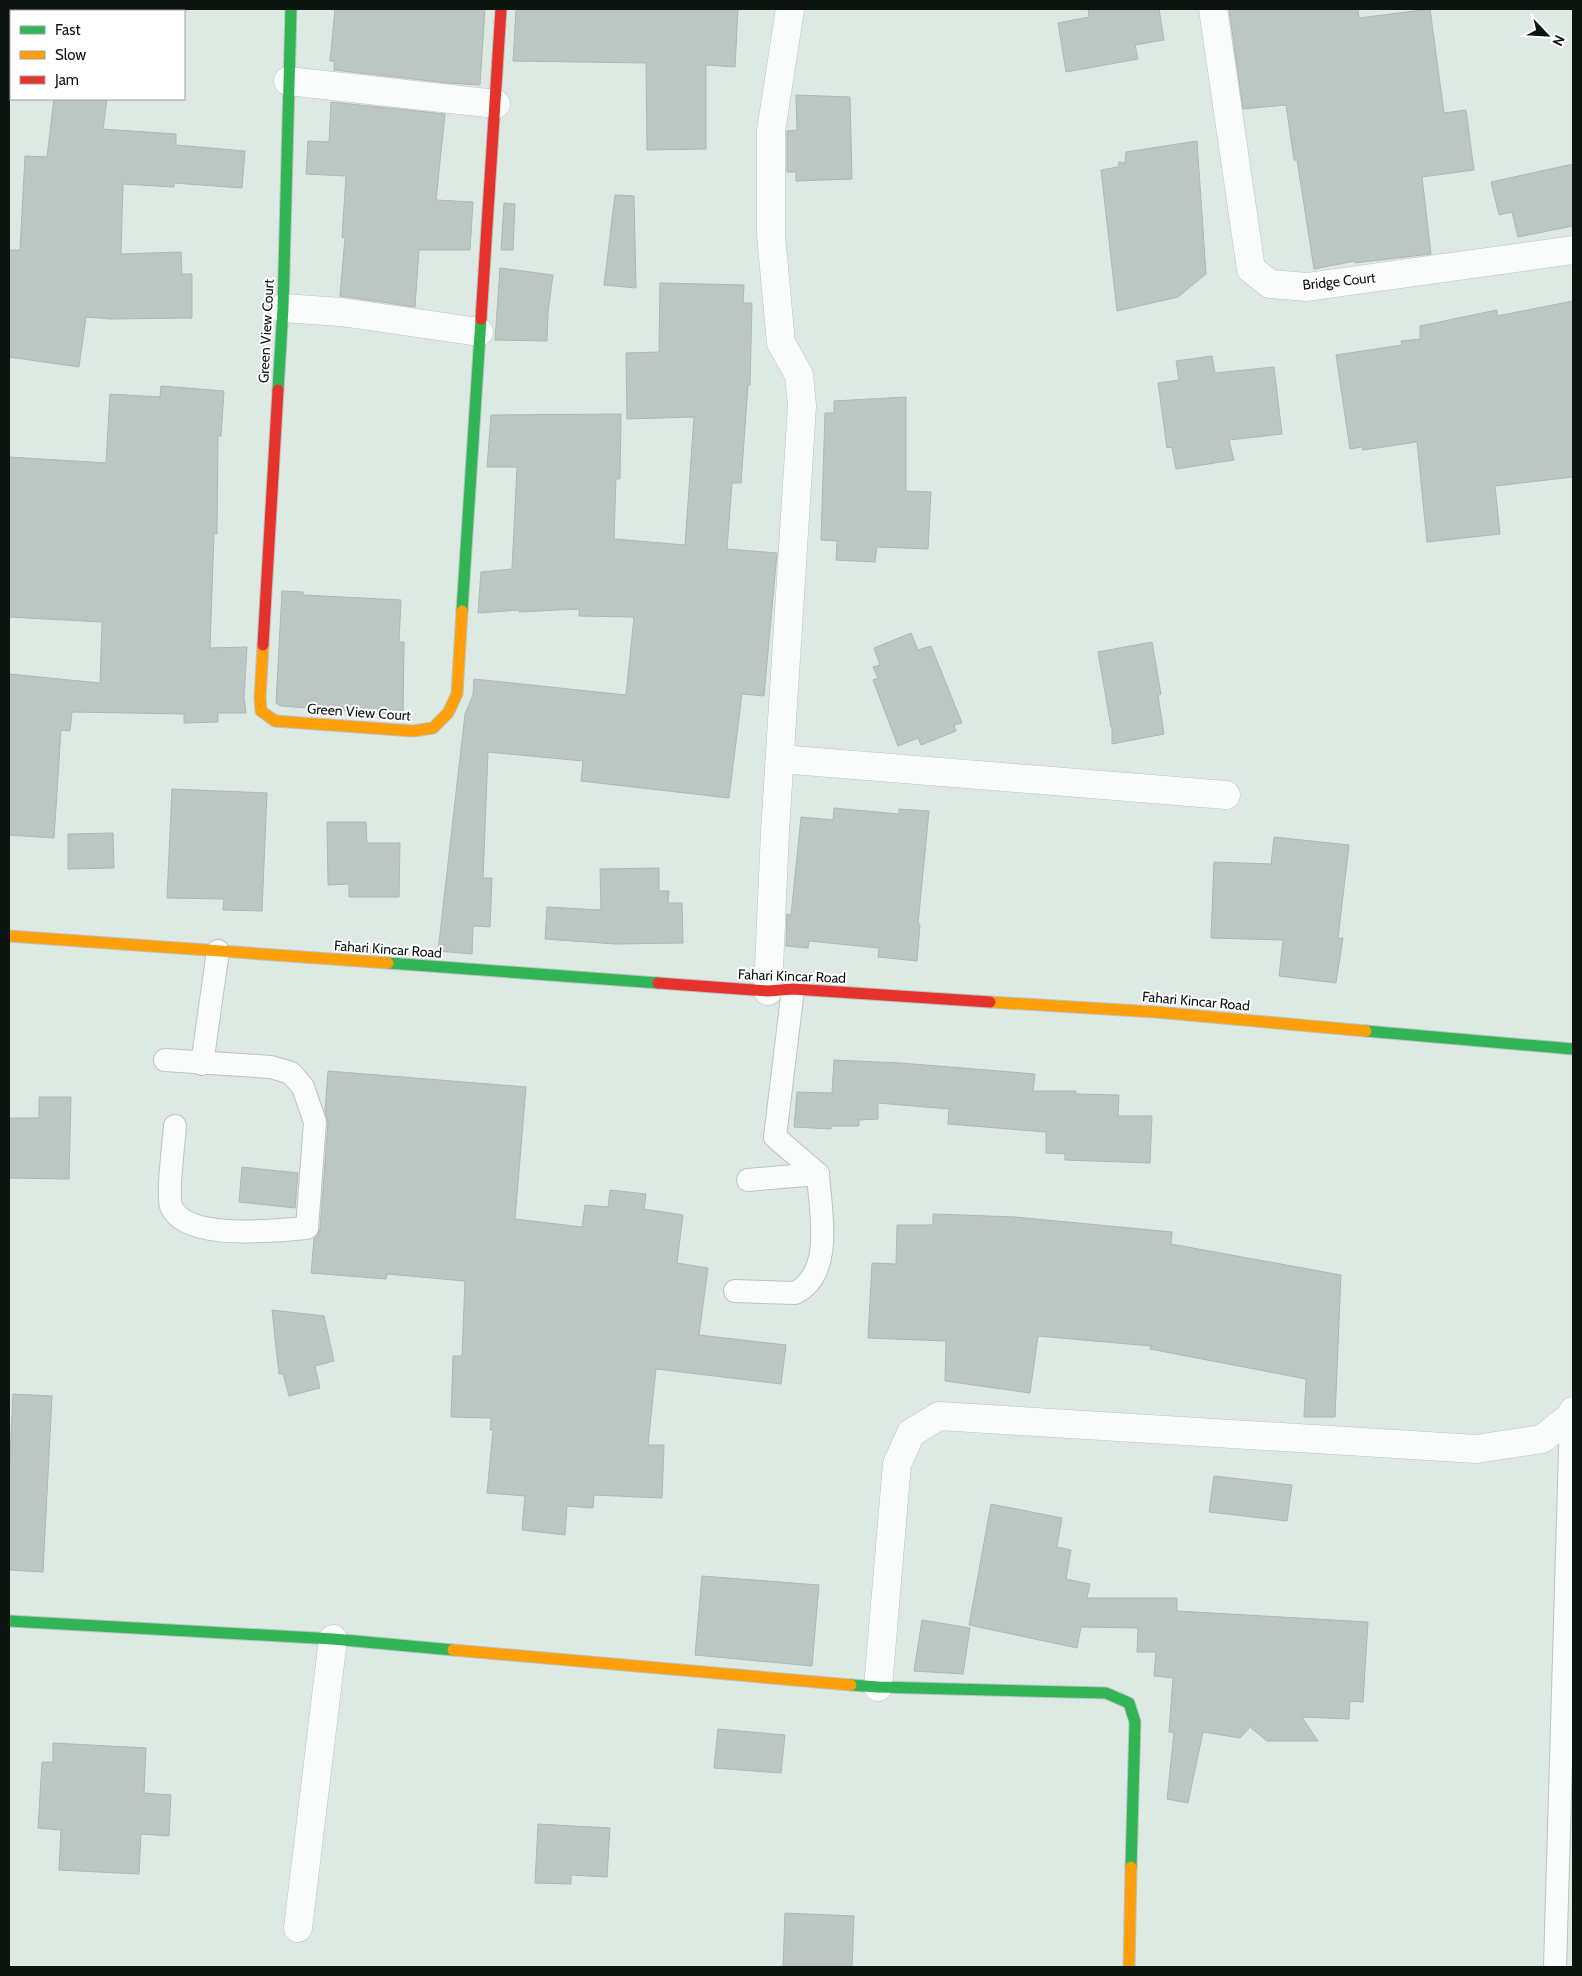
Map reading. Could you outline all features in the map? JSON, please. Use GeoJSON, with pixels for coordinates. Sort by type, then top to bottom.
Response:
{"type":"FeatureCollection","features":[{"type":"Feature","properties":{"kind":"street","name":"Green View Court"},"geometry":{"type":"LineString","coordinates":[[291,9],[283,308],[260,698],[261,712],[275,721],[413,731],[433,728],[448,713],[456,694],[501,9]]}},
{"type":"Feature","properties":{"kind":"street"},"geometry":{"type":"LineString","coordinates":[[781,990],[780,759],[802,406],[799,375],[781,343],[771,235],[771,131],[790,9]]}},
{"type":"Feature","properties":{"kind":"street","name":"Bridge Court"},"geometry":{"type":"LineString","coordinates":[[1213,9],[1252,270],[1270,284],[1307,287],[1573,250]]}},
{"type":"Feature","properties":{"kind":"street"},"geometry":{"type":"LineString","coordinates":[[288,81],[496,104]]}},
{"type":"Feature","properties":{"kind":"street"},"geometry":{"type":"LineString","coordinates":[[283,308],[341,312],[479,332]]}},
{"type":"Feature","properties":{"kind":"street"},"geometry":{"type":"LineString","coordinates":[[780,759],[1226,795]]}},
{"type":"Feature","properties":{"kind":"street","name":"Fahari Kincar Road"},"geometry":{"type":"LineString","coordinates":[[9,936],[781,990],[1155,1012],[1573,1049]]}},
{"type":"Feature","properties":{"kind":"street"},"geometry":{"type":"LineString","coordinates":[[878,1687],[897,1464],[911,1433],[939,1416],[1476,1449],[1542,1439],[1572,1414]]}},
{"type":"Feature","properties":{"kind":"street"},"geometry":{"type":"LineString","coordinates":[[9,1621],[333,1639],[878,1687],[1106,1692],[1128,1703],[1135,1722],[1129,1967]]}},
{"type":"Feature","properties":{"kind":"street"},"geometry":{"type":"LineString","coordinates":[[298,1928],[333,1639]]}},
{"type":"Feature","properties":{"kind":"lane"},"geometry":{"type":"LineString","coordinates":[[202,1064],[218,952]]}},
{"type":"Feature","properties":{"kind":"lane"},"geometry":{"type":"LineString","coordinates":[[735,1291],[795,1293],[804,1289],[811,1280],[823,1249],[818,1174],[775,1137],[781,990]]}},
{"type":"Feature","properties":{"kind":"lane"},"geometry":{"type":"LineString","coordinates":[[165,1060],[202,1064],[271,1067],[291,1073],[303,1087],[315,1122],[307,1228],[250,1233],[195,1226],[177,1216],[171,1204],[175,1126]]}},
{"type":"Feature","properties":{"kind":"lane"},"geometry":{"type":"LineString","coordinates":[[748,1180],[818,1174]]}},
{"type":"Feature","properties":{"kind":"lane"},"geometry":{"type":"LineString","coordinates":[[1555,1967],[1572,1414]]}},
{"type":"Feature","properties":{"kind":"building"},"geometry":{"type":"Polygon","coordinates":[[[335,9],[485,9],[480,85],[334,70],[334,61],[330,61],[335,9]]]}},
{"type":"Feature","properties":{"kind":"building"},"geometry":{"type":"Polygon","coordinates":[[[516,9],[738,9],[735,67],[706,65],[706,149],[647,150],[646,63],[513,61],[516,9]]]}},
{"type":"Feature","properties":{"kind":"building"},"geometry":{"type":"Polygon","coordinates":[[[1088,9],[1159,9],[1164,40],[1135,45],[1138,59],[1066,72],[1058,23],[1089,17],[1088,9]]]}},
{"type":"Feature","properties":{"kind":"building"},"geometry":{"type":"Polygon","coordinates":[[[1229,9],[1358,9],[1359,18],[1430,9],[1444,113],[1466,110],[1474,170],[1422,177],[1431,254],[1355,263],[1355,261],[1314,269],[1297,160],[1294,160],[1286,105],[1243,109],[1229,9]]]}},
{"type":"Feature","properties":{"kind":"building"},"geometry":{"type":"Polygon","coordinates":[[[796,95],[850,97],[852,179],[796,181],[796,172],[787,172],[787,131],[797,130],[796,95]]]}},
{"type":"Feature","properties":{"kind":"building"},"geometry":{"type":"Polygon","coordinates":[[[54,100],[107,100],[103,129],[176,134],[176,145],[245,151],[242,188],[174,183],[174,187],[123,184],[121,254],[181,252],[182,274],[192,274],[192,318],[110,319],[86,317],[79,367],[9,357],[9,250],[20,250],[25,156],[47,157],[54,100]]]}},
{"type":"Feature","properties":{"kind":"building"},"geometry":{"type":"Polygon","coordinates":[[[331,102],[445,114],[436,200],[473,202],[470,250],[419,250],[415,307],[340,296],[345,238],[342,237],[346,176],[306,174],[308,141],[329,142],[331,102]]]}},
{"type":"Feature","properties":{"kind":"building"},"geometry":{"type":"Polygon","coordinates":[[[1197,141],[1206,274],[1178,297],[1117,311],[1101,170],[1118,167],[1119,162],[1125,163],[1126,152],[1197,141]]]}},
{"type":"Feature","properties":{"kind":"building"},"geometry":{"type":"Polygon","coordinates":[[[1573,164],[1573,226],[1518,237],[1512,212],[1499,215],[1491,182],[1573,164]]]}},
{"type":"Feature","properties":{"kind":"building"},"geometry":{"type":"Polygon","coordinates":[[[615,195],[634,196],[636,288],[604,285],[615,195]]]}},
{"type":"Feature","properties":{"kind":"building"},"geometry":{"type":"Polygon","coordinates":[[[504,203],[515,204],[513,250],[501,250],[504,203]]]}},
{"type":"Feature","properties":{"kind":"building"},"geometry":{"type":"Polygon","coordinates":[[[500,268],[553,275],[548,312],[547,341],[495,340],[500,268]]]}},
{"type":"Feature","properties":{"kind":"building"},"geometry":{"type":"Polygon","coordinates":[[[660,283],[744,285],[743,303],[752,303],[750,385],[748,385],[741,483],[732,483],[727,549],[777,553],[764,696],[742,694],[729,798],[581,781],[583,761],[488,752],[483,878],[492,878],[490,927],[473,926],[472,954],[438,951],[465,714],[473,695],[474,679],[626,695],[634,617],[579,616],[579,609],[478,613],[481,572],[512,569],[517,467],[487,467],[491,415],[621,414],[620,479],[616,479],[614,539],[685,545],[694,417],[627,419],[626,353],[659,352],[660,283]]]}},
{"type":"Feature","properties":{"kind":"building"},"geometry":{"type":"Polygon","coordinates":[[[1573,301],[1573,477],[1495,486],[1500,534],[1427,542],[1417,442],[1363,450],[1362,447],[1350,449],[1336,355],[1402,345],[1401,341],[1420,339],[1420,326],[1497,310],[1497,316],[1573,301]]]}},
{"type":"Feature","properties":{"kind":"building"},"geometry":{"type":"Polygon","coordinates":[[[1212,356],[1215,373],[1274,367],[1282,434],[1229,440],[1234,460],[1176,469],[1172,447],[1167,448],[1158,383],[1179,380],[1176,361],[1212,356]]]}},
{"type":"Feature","properties":{"kind":"building"},"geometry":{"type":"Polygon","coordinates":[[[161,386],[224,391],[221,436],[218,436],[217,534],[214,533],[210,648],[247,647],[244,697],[246,713],[218,713],[218,722],[184,723],[184,714],[72,712],[70,731],[61,730],[54,838],[9,835],[9,674],[100,683],[102,622],[9,617],[9,457],[106,463],[110,394],[160,397],[161,386]]]}},
{"type":"Feature","properties":{"kind":"building"},"geometry":{"type":"Polygon","coordinates":[[[906,397],[906,491],[931,492],[928,549],[877,547],[875,562],[836,560],[837,541],[821,540],[825,413],[834,413],[834,401],[906,397]]]}},
{"type":"Feature","properties":{"kind":"building"},"geometry":{"type":"Polygon","coordinates":[[[282,591],[303,592],[303,595],[401,600],[399,642],[404,642],[403,715],[281,706],[276,703],[282,591]]]}},
{"type":"Feature","properties":{"kind":"building"},"geometry":{"type":"Polygon","coordinates":[[[911,633],[918,650],[931,646],[962,723],[954,725],[956,731],[921,745],[918,738],[898,746],[873,680],[878,678],[873,667],[880,665],[874,648],[911,633]]]}},
{"type":"Feature","properties":{"kind":"building"},"geometry":{"type":"Polygon","coordinates":[[[1152,642],[1161,694],[1158,695],[1164,734],[1112,744],[1112,727],[1098,652],[1152,642]]]}},
{"type":"Feature","properties":{"kind":"building"},"geometry":{"type":"Polygon","coordinates":[[[172,789],[267,793],[262,911],[223,910],[224,899],[167,898],[172,789]]]}},
{"type":"Feature","properties":{"kind":"building"},"geometry":{"type":"Polygon","coordinates":[[[834,808],[899,814],[899,809],[929,811],[918,924],[920,924],[917,961],[878,957],[879,948],[809,941],[808,948],[786,946],[787,914],[791,915],[801,817],[833,820],[834,808]]]}},
{"type":"Feature","properties":{"kind":"building"},"geometry":{"type":"Polygon","coordinates":[[[327,822],[366,822],[367,843],[400,843],[399,897],[349,897],[349,884],[328,885],[327,822]]]}},
{"type":"Feature","properties":{"kind":"building"},"geometry":{"type":"Polygon","coordinates":[[[113,833],[114,868],[68,869],[68,834],[113,833]]]}},
{"type":"Feature","properties":{"kind":"building"},"geometry":{"type":"Polygon","coordinates":[[[1274,837],[1349,845],[1338,938],[1343,938],[1336,983],[1279,976],[1283,940],[1211,938],[1214,862],[1271,864],[1274,837]]]}},
{"type":"Feature","properties":{"kind":"building"},"geometry":{"type":"Polygon","coordinates":[[[659,868],[659,891],[669,891],[668,903],[682,903],[683,943],[615,944],[545,939],[547,907],[601,910],[600,869],[659,868]]]}},
{"type":"Feature","properties":{"kind":"building"},"geometry":{"type":"Polygon","coordinates":[[[834,1060],[901,1063],[1035,1074],[1033,1091],[1076,1091],[1076,1094],[1119,1095],[1118,1116],[1152,1116],[1150,1163],[1065,1160],[1065,1154],[1046,1153],[1046,1132],[948,1124],[949,1109],[878,1103],[878,1119],[859,1120],[859,1126],[831,1126],[831,1129],[794,1127],[797,1092],[832,1093],[834,1060]]]}},
{"type":"Feature","properties":{"kind":"building"},"geometry":{"type":"Polygon","coordinates":[[[328,1071],[526,1087],[515,1219],[582,1227],[585,1205],[608,1207],[610,1190],[646,1194],[644,1209],[683,1215],[677,1263],[708,1268],[699,1335],[786,1345],[781,1384],[656,1369],[648,1445],[664,1445],[662,1498],[594,1495],[593,1508],[567,1506],[565,1535],[522,1530],[525,1496],[487,1493],[493,1430],[490,1430],[491,1418],[451,1417],[453,1356],[462,1356],[465,1281],[387,1274],[386,1279],[311,1273],[314,1239],[320,1229],[328,1123],[325,1111],[328,1071]]]}},
{"type":"Feature","properties":{"kind":"building"},"geometry":{"type":"Polygon","coordinates":[[[39,1097],[71,1097],[69,1179],[9,1178],[9,1118],[39,1118],[39,1097]]]}},
{"type":"Feature","properties":{"kind":"building"},"geometry":{"type":"Polygon","coordinates":[[[242,1167],[298,1173],[295,1208],[239,1202],[242,1167]]]}},
{"type":"Feature","properties":{"kind":"building"},"geometry":{"type":"Polygon","coordinates":[[[933,1214],[1015,1217],[1172,1232],[1171,1244],[1341,1275],[1335,1417],[1304,1417],[1306,1379],[1150,1349],[1151,1346],[1038,1336],[1030,1393],[945,1381],[946,1341],[868,1338],[872,1263],[896,1264],[897,1225],[933,1225],[933,1214]]]}},
{"type":"Feature","properties":{"kind":"building"},"geometry":{"type":"Polygon","coordinates":[[[272,1310],[324,1316],[334,1361],[315,1366],[320,1388],[289,1396],[283,1374],[279,1374],[272,1310]]]}},
{"type":"Feature","properties":{"kind":"building"},"geometry":{"type":"Polygon","coordinates":[[[13,1394],[52,1396],[43,1572],[9,1570],[9,1476],[13,1394]]]}},
{"type":"Feature","properties":{"kind":"building"},"geometry":{"type":"Polygon","coordinates":[[[1214,1476],[1292,1485],[1287,1521],[1209,1512],[1214,1476]]]}},
{"type":"Feature","properties":{"kind":"building"},"geometry":{"type":"Polygon","coordinates":[[[991,1504],[1062,1518],[1057,1547],[1071,1550],[1066,1579],[1090,1584],[1087,1598],[1177,1598],[1177,1611],[1368,1622],[1363,1702],[1350,1701],[1349,1719],[1302,1717],[1318,1741],[1267,1741],[1250,1727],[1240,1738],[1203,1732],[1188,1803],[1167,1799],[1174,1733],[1169,1732],[1173,1678],[1154,1676],[1156,1652],[1137,1652],[1138,1628],[1081,1627],[1077,1648],[969,1625],[991,1504]]]}},
{"type":"Feature","properties":{"kind":"building"},"geometry":{"type":"Polygon","coordinates":[[[702,1576],[819,1585],[812,1666],[695,1655],[702,1576]]]}},
{"type":"Feature","properties":{"kind":"building"},"geometry":{"type":"Polygon","coordinates":[[[922,1620],[970,1628],[963,1674],[914,1671],[922,1620]]]}},
{"type":"Feature","properties":{"kind":"building"},"geometry":{"type":"Polygon","coordinates":[[[718,1729],[785,1735],[781,1773],[714,1768],[718,1729]]]}},
{"type":"Feature","properties":{"kind":"building"},"geometry":{"type":"Polygon","coordinates":[[[53,1743],[146,1748],[144,1793],[171,1795],[169,1836],[141,1834],[139,1874],[59,1870],[61,1830],[38,1828],[42,1762],[53,1762],[53,1743]]]}},
{"type":"Feature","properties":{"kind":"building"},"geometry":{"type":"Polygon","coordinates":[[[538,1824],[610,1828],[607,1877],[571,1875],[571,1884],[535,1883],[538,1824]]]}},
{"type":"Feature","properties":{"kind":"building"},"geometry":{"type":"Polygon","coordinates":[[[785,1913],[854,1916],[852,1967],[783,1967],[785,1913]]]}},
{"type":"Feature","properties":{"kind":"traffic: fast"},"geometry":{"type":"LineString","coordinates":[[278,390],[283,308],[291,9]]}},
{"type":"Feature","properties":{"kind":"traffic: fast"},"geometry":{"type":"LineString","coordinates":[[462,611],[481,319]]}},
{"type":"Feature","properties":{"kind":"traffic: fast"},"geometry":{"type":"LineString","coordinates":[[388,963],[658,983]]}},
{"type":"Feature","properties":{"kind":"traffic: fast"},"geometry":{"type":"LineString","coordinates":[[1366,1031],[1573,1049]]}},
{"type":"Feature","properties":{"kind":"traffic: fast"},"geometry":{"type":"LineString","coordinates":[[9,1621],[333,1639],[453,1650]]}},
{"type":"Feature","properties":{"kind":"traffic: fast"},"geometry":{"type":"LineString","coordinates":[[851,1685],[1106,1693],[1129,1703],[1135,1722],[1131,1867]]}},
{"type":"Feature","properties":{"kind":"traffic: slow"},"geometry":{"type":"LineString","coordinates":[[263,645],[261,711],[275,721],[413,731],[433,728],[448,713],[457,694],[462,611]]}},
{"type":"Feature","properties":{"kind":"traffic: slow"},"geometry":{"type":"LineString","coordinates":[[9,936],[388,963]]}},
{"type":"Feature","properties":{"kind":"traffic: slow"},"geometry":{"type":"LineString","coordinates":[[990,1002],[1155,1012],[1366,1031]]}},
{"type":"Feature","properties":{"kind":"traffic: slow"},"geometry":{"type":"LineString","coordinates":[[453,1650],[851,1685]]}},
{"type":"Feature","properties":{"kind":"traffic: slow"},"geometry":{"type":"LineString","coordinates":[[1129,1967],[1131,1867]]}},
{"type":"Feature","properties":{"kind":"traffic: jam"},"geometry":{"type":"LineString","coordinates":[[481,319],[501,9]]}},
{"type":"Feature","properties":{"kind":"traffic: jam"},"geometry":{"type":"LineString","coordinates":[[263,645],[278,390]]}},
{"type":"Feature","properties":{"kind":"traffic: jam"},"geometry":{"type":"LineString","coordinates":[[658,983],[768,991],[793,989],[990,1002]]}}]}
